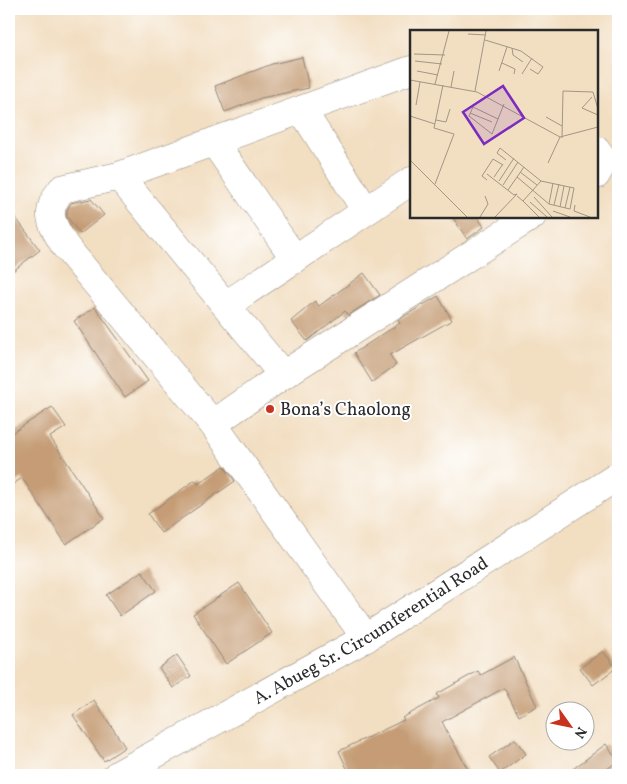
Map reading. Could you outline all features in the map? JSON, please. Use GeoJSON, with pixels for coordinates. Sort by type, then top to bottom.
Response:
{"type":"FeatureCollection","features":[{"type":"Feature","properties":{"kind":"street"},"geometry":{"type":"LineString","coordinates":[[366,638],[213,424],[65,246],[55,230],[50,216],[51,206],[62,189],[119,176],[410,70]]}},
{"type":"Feature","properties":{"kind":"street"},"geometry":{"type":"LineString","coordinates":[[302,110],[366,211]]}},
{"type":"Feature","properties":{"kind":"street"},"geometry":{"type":"LineString","coordinates":[[214,142],[295,259]]}},
{"type":"Feature","properties":{"kind":"street"},"geometry":{"type":"LineString","coordinates":[[597,151],[604,161],[597,174]]}},
{"type":"Feature","properties":{"kind":"street"},"geometry":{"type":"LineString","coordinates":[[119,176],[283,375]]}},
{"type":"Feature","properties":{"kind":"street"},"geometry":{"type":"LineString","coordinates":[[226,305],[410,182]]}},
{"type":"Feature","properties":{"kind":"street"},"geometry":{"type":"LineString","coordinates":[[213,424],[283,375],[529,218]]}},
{"type":"Feature","properties":{"kind":"street","name":"A. Abueg Sr. Circumferential Road"},"geometry":{"type":"LineString","coordinates":[[117,775],[366,638],[618,476]]}},
{"type":"Feature","properties":{"kind":"building"},"geometry":{"type":"Polygon","coordinates":[[[302,57],[309,88],[261,98],[225,112],[215,86],[272,64],[302,57]]]}},
{"type":"Feature","properties":{"kind":"building"},"geometry":{"type":"Polygon","coordinates":[[[91,199],[104,215],[80,234],[67,217],[67,210],[71,203],[91,199]]]}},
{"type":"Feature","properties":{"kind":"building"},"geometry":{"type":"Polygon","coordinates":[[[9,209],[40,250],[9,274],[9,209]]]}},
{"type":"Feature","properties":{"kind":"building"},"geometry":{"type":"Polygon","coordinates":[[[453,218],[478,218],[484,227],[467,239],[453,218]]]}},
{"type":"Feature","properties":{"kind":"building"},"geometry":{"type":"Polygon","coordinates":[[[364,273],[380,295],[348,315],[345,311],[307,341],[291,321],[315,301],[319,306],[364,273]]]}},
{"type":"Feature","properties":{"kind":"building"},"geometry":{"type":"Polygon","coordinates":[[[438,296],[452,320],[390,355],[396,365],[372,382],[354,353],[400,323],[398,320],[438,296]]]}},
{"type":"Feature","properties":{"kind":"building"},"geometry":{"type":"Polygon","coordinates":[[[95,307],[148,381],[125,397],[74,321],[95,307]]]}},
{"type":"Feature","properties":{"kind":"building"},"geometry":{"type":"Polygon","coordinates":[[[52,407],[66,427],[50,437],[104,518],[66,544],[22,478],[9,487],[9,435],[52,407]]]}},
{"type":"Feature","properties":{"kind":"building"},"geometry":{"type":"Polygon","coordinates":[[[224,466],[235,481],[161,533],[148,514],[195,480],[198,484],[224,466]]]}},
{"type":"Feature","properties":{"kind":"building"},"geometry":{"type":"Polygon","coordinates":[[[142,571],[156,591],[120,616],[106,595],[142,571]]]}},
{"type":"Feature","properties":{"kind":"building"},"geometry":{"type":"Polygon","coordinates":[[[239,583],[272,633],[226,664],[193,614],[239,583]]]}},
{"type":"Feature","properties":{"kind":"building"},"geometry":{"type":"Polygon","coordinates":[[[603,651],[616,668],[593,685],[580,668],[603,651]]]}},
{"type":"Feature","properties":{"kind":"building"},"geometry":{"type":"Polygon","coordinates":[[[177,655],[191,676],[173,688],[159,668],[177,655]]]}},
{"type":"Feature","properties":{"kind":"building"},"geometry":{"type":"Polygon","coordinates":[[[514,657],[537,706],[519,716],[504,688],[442,722],[471,775],[350,775],[339,751],[404,720],[402,718],[439,698],[437,694],[478,671],[481,675],[514,657]]]}},
{"type":"Feature","properties":{"kind":"building"},"geometry":{"type":"Polygon","coordinates":[[[94,700],[125,747],[104,761],[73,715],[94,700]]]}},
{"type":"Feature","properties":{"kind":"building"},"geometry":{"type":"Polygon","coordinates":[[[515,739],[526,754],[500,773],[489,757],[515,739]]]}},
{"type":"Feature","properties":{"kind":"building"},"geometry":{"type":"Polygon","coordinates":[[[606,744],[618,761],[599,775],[565,775],[606,744]]]}},
{"type":"Feature","properties":{"kind":"place","name":"Bona’s Chaolong"},"geometry":{"type":"Point","coordinates":[270,409]}}]}
